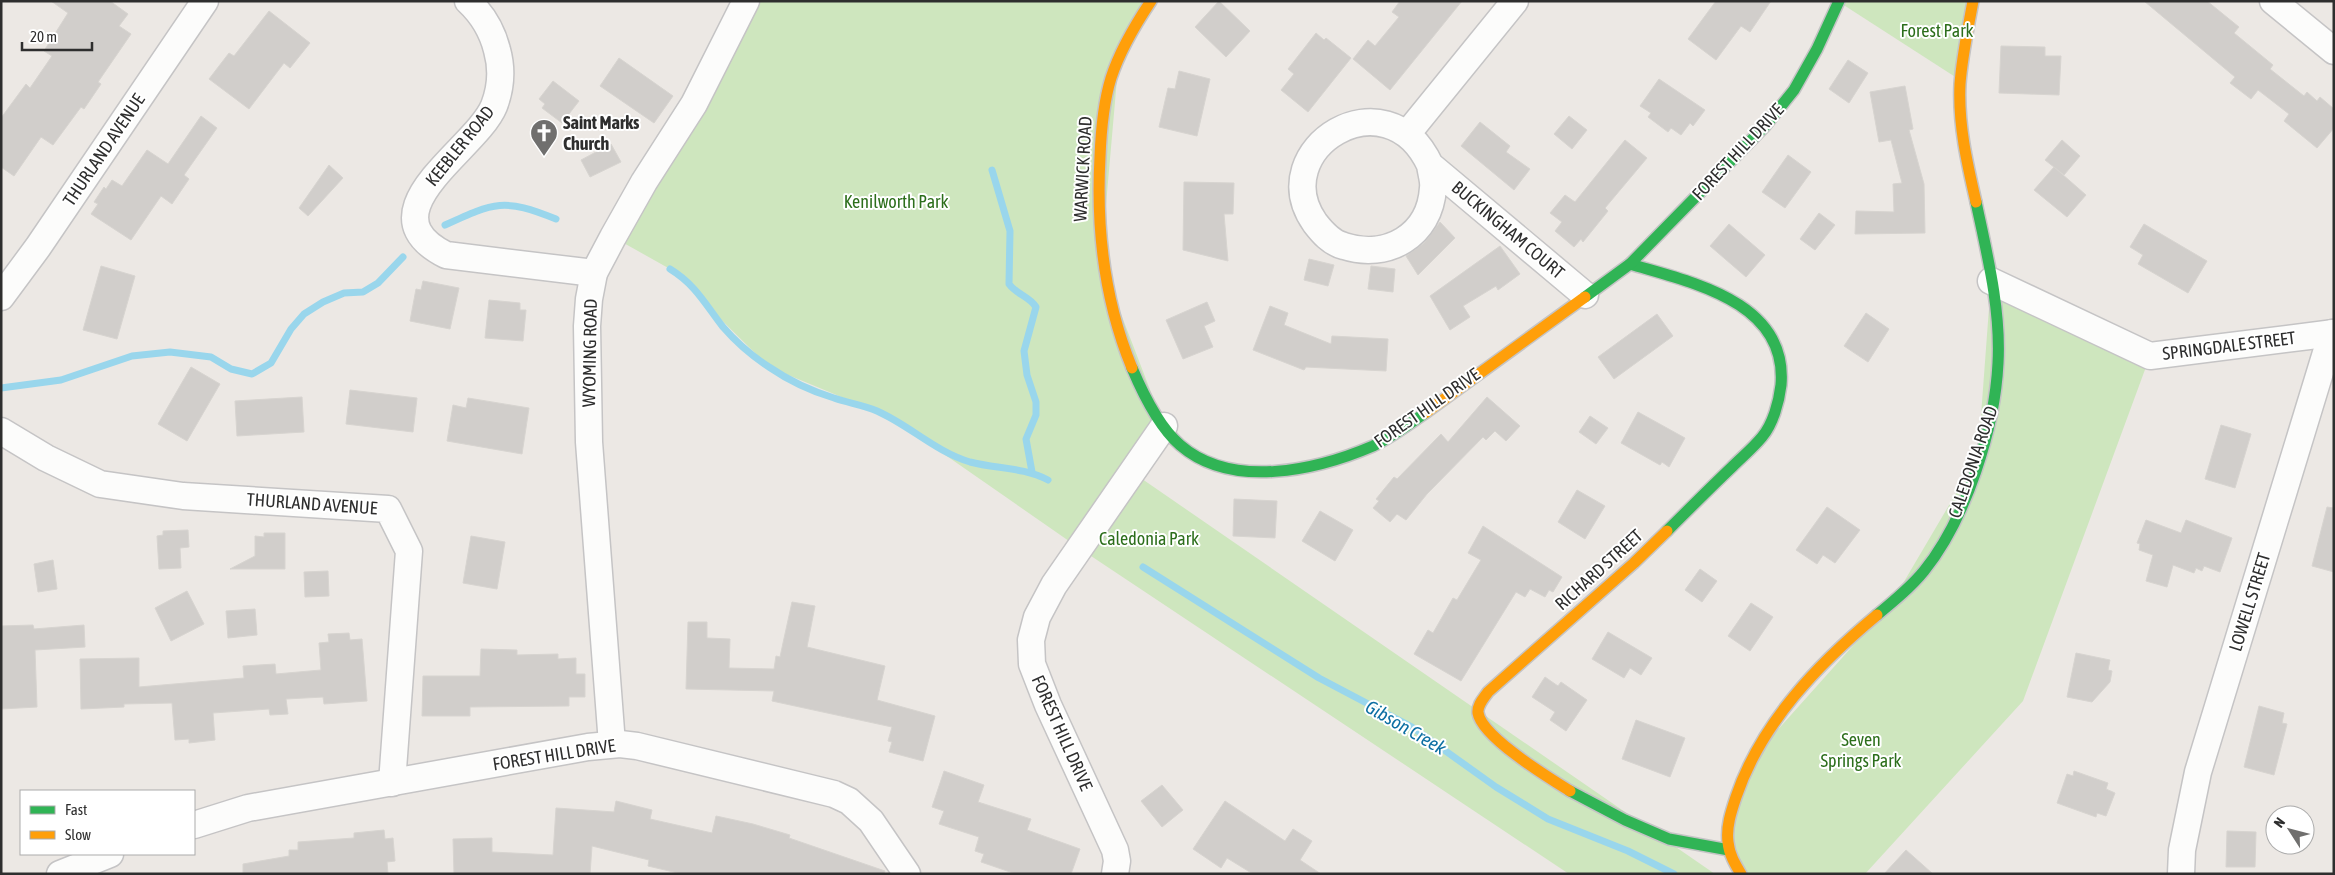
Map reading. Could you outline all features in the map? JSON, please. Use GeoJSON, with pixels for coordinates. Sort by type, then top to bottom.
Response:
{"type":"FeatureCollection","features":[{"type":"Feature","properties":{"kind":"street","name":"THURLAND AVENUE"},"geometry":{"type":"LineString","coordinates":[[1,297],[38,247],[205,1]]}},
{"type":"Feature","properties":{"kind":"street","name":"KEEBLER ROAD"},"geometry":{"type":"LineString","coordinates":[[468,1],[488,25],[495,41],[499,59],[500,85],[494,107],[473,135],[434,174],[420,196],[415,213],[420,236],[430,247],[446,255],[594,273]]}},
{"type":"Feature","properties":{"kind":"street","name":"WYOMING ROAD"},"geometry":{"type":"LineString","coordinates":[[612,744],[589,442],[586,326],[594,273],[630,206],[694,104],[746,1]]}},
{"type":"Feature","properties":{"kind":"street","name":"WARWICK ROAD"},"geometry":{"type":"LineString","coordinates":[[1151,1],[1126,42],[1107,91],[1100,148],[1097,209],[1101,262],[1115,320],[1135,375],[1164,426]]}},
{"type":"Feature","properties":{"kind":"street"},"geometry":{"type":"LineString","coordinates":[[1408,134],[1515,1]]}},
{"type":"Feature","properties":{"kind":"street","name":"FOREST HILL DRIVE"},"geometry":{"type":"LineString","coordinates":[[1118,873],[1115,850],[1107,830],[1060,734],[1035,674],[1031,658],[1030,640],[1037,617],[1054,585],[1164,426],[1175,440],[1187,450],[1221,466],[1276,470],[1318,465],[1342,459],[1376,446],[1630,264],[1765,126],[1794,90],[1818,49],[1839,1]]}},
{"type":"Feature","properties":{"kind":"street","name":"CALEDONIA ROAD"},"geometry":{"type":"LineString","coordinates":[[1728,850],[1729,822],[1736,794],[1748,762],[1765,734],[1796,693],[1819,669],[1846,642],[1918,578],[1937,552],[1955,517],[1978,456],[1995,396],[1998,361],[1996,320],[1991,281],[1973,193],[1961,113],[1960,80],[1972,1]]}},
{"type":"Feature","properties":{"kind":"street"},"geometry":{"type":"LineString","coordinates":[[2273,1],[2334,51]]}},
{"type":"Feature","properties":{"kind":"street"},"geometry":{"type":"LineString","coordinates":[[1367,121],[1388,124],[1408,134],[1425,154],[1430,166],[1434,187],[1430,208],[1419,227],[1403,242],[1383,250],[1361,251],[1340,246],[1322,233],[1310,216],[1304,195],[1305,173],[1312,153],[1327,136],[1346,126],[1367,121]]}},
{"type":"Feature","properties":{"kind":"street","name":"BUCKINGHAM COURT"},"geometry":{"type":"LineString","coordinates":[[1430,166],[1585,295]]}},
{"type":"Feature","properties":{"kind":"street","name":"RICHARD STREET"},"geometry":{"type":"LineString","coordinates":[[1630,264],[1727,296],[1751,311],[1778,346],[1782,384],[1773,420],[1762,437],[1634,563],[1488,692],[1481,701],[1478,711],[1483,724],[1496,740],[1549,777],[1585,798],[1668,838],[1728,850]]}},
{"type":"Feature","properties":{"kind":"street","name":"SPRINGDALE STREET"},"geometry":{"type":"LineString","coordinates":[[1991,281],[2150,356],[2333,333]]}},
{"type":"Feature","properties":{"kind":"street","name":"LOWELL STREET"},"geometry":{"type":"LineString","coordinates":[[2182,874],[2182,850],[2198,772],[2333,333]]}},
{"type":"Feature","properties":{"kind":"street","name":"THURLAND AVENUE"},"geometry":{"type":"LineString","coordinates":[[1,431],[46,458],[100,484],[183,496],[388,509],[410,551],[392,782]]}},
{"type":"Feature","properties":{"kind":"street","name":"FOREST HILL DRIVE"},"geometry":{"type":"LineString","coordinates":[[195,825],[248,808],[612,744],[628,745],[775,779],[843,798],[871,822],[907,874]]}},
{"type":"Feature","properties":{"kind":"street"},"geometry":{"type":"LineString","coordinates":[[1728,850],[1741,874]]}},
{"type":"Feature","properties":{"kind":"street"},"geometry":{"type":"LineString","coordinates":[[60,874],[108,855]]}},
{"type":"Feature","properties":{"kind":"green space","name":"Kenilworth Park"},"geometry":{"type":"Polygon","coordinates":[[[748,1],[1152,1],[1119,56],[1101,262],[1164,426],[1132,472],[1715,874],[1569,874],[1079,548],[892,418],[769,367],[670,269],[613,237],[748,1]]]}},
{"type":"Feature","properties":{"kind":"green space","name":"Forest Park"},"geometry":{"type":"Polygon","coordinates":[[[1973,1],[1960,80],[1839,2],[1973,1]]]}},
{"type":"Feature","properties":{"kind":"green space","name":"Seven Springs Park"},"geometry":{"type":"Polygon","coordinates":[[[1991,281],[2150,356],[2023,701],[1865,874],[1741,874],[1729,822],[1749,762],[1892,602],[1978,456],[1991,281]]]}},
{"type":"Feature","properties":{"kind":"building"},"geometry":{"type":"Polygon","coordinates":[[[51,1],[110,1],[128,14],[119,26],[131,34],[98,82],[101,84],[84,109],[81,107],[53,145],[41,137],[14,176],[1,167],[1,118],[26,84],[30,88],[52,56],[44,51],[68,13],[51,1]]]}},
{"type":"Feature","properties":{"kind":"building"},"geometry":{"type":"Polygon","coordinates":[[[1219,1],[1250,31],[1226,57],[1195,27],[1219,1]]]}},
{"type":"Feature","properties":{"kind":"building"},"geometry":{"type":"Polygon","coordinates":[[[1400,1],[1462,1],[1390,90],[1353,59],[1368,40],[1375,46],[1399,17],[1392,12],[1400,1]]]}},
{"type":"Feature","properties":{"kind":"building"},"geometry":{"type":"Polygon","coordinates":[[[1716,1],[1771,1],[1750,32],[1741,26],[1716,60],[1688,39],[1716,1]]]}},
{"type":"Feature","properties":{"kind":"building"},"geometry":{"type":"Polygon","coordinates":[[[2144,1],[2207,1],[2239,27],[2234,33],[2273,65],[2270,69],[2304,96],[2307,92],[2317,101],[2320,97],[2334,109],[2334,128],[2317,148],[2284,121],[2289,114],[2258,90],[2251,99],[2230,83],[2235,77],[2144,1]]]}},
{"type":"Feature","properties":{"kind":"building"},"geometry":{"type":"Polygon","coordinates":[[[269,11],[310,43],[290,68],[284,63],[249,109],[209,79],[229,53],[234,56],[269,11]]]}},
{"type":"Feature","properties":{"kind":"building"},"geometry":{"type":"Polygon","coordinates":[[[1316,33],[1324,40],[1326,38],[1351,58],[1308,112],[1281,90],[1294,74],[1288,69],[1316,33]]]}},
{"type":"Feature","properties":{"kind":"building"},"geometry":{"type":"Polygon","coordinates":[[[2001,46],[2045,47],[2045,56],[2061,56],[2059,95],[1999,93],[2001,46]]]}},
{"type":"Feature","properties":{"kind":"building"},"geometry":{"type":"Polygon","coordinates":[[[619,58],[673,96],[654,123],[600,86],[619,58]]]}},
{"type":"Feature","properties":{"kind":"building"},"geometry":{"type":"Polygon","coordinates":[[[1848,60],[1868,73],[1849,103],[1829,89],[1848,60]]]}},
{"type":"Feature","properties":{"kind":"building"},"geometry":{"type":"Polygon","coordinates":[[[1179,71],[1210,79],[1197,136],[1159,127],[1168,88],[1175,89],[1179,71]]]}},
{"type":"Feature","properties":{"kind":"building"},"geometry":{"type":"Polygon","coordinates":[[[1659,79],[1705,110],[1693,126],[1690,123],[1681,135],[1671,128],[1668,132],[1648,117],[1651,113],[1640,106],[1659,79]]]}},
{"type":"Feature","properties":{"kind":"building"},"geometry":{"type":"Polygon","coordinates":[[[553,81],[579,101],[562,123],[542,108],[545,104],[539,99],[553,81]]]}},
{"type":"Feature","properties":{"kind":"building"},"geometry":{"type":"Polygon","coordinates":[[[1905,86],[1913,129],[1909,130],[1924,184],[1925,233],[1855,234],[1856,211],[1894,212],[1893,184],[1902,183],[1891,140],[1879,142],[1870,92],[1905,86]]]}},
{"type":"Feature","properties":{"kind":"building"},"geometry":{"type":"Polygon","coordinates":[[[201,116],[217,128],[184,175],[189,179],[172,204],[161,196],[131,240],[91,214],[98,204],[94,202],[104,187],[106,189],[112,180],[122,186],[147,150],[168,164],[201,116]]]}},
{"type":"Feature","properties":{"kind":"building"},"geometry":{"type":"Polygon","coordinates":[[[1569,116],[1587,130],[1572,149],[1554,134],[1569,116]]]}},
{"type":"Feature","properties":{"kind":"building"},"geometry":{"type":"Polygon","coordinates":[[[1480,122],[1510,146],[1506,152],[1530,169],[1514,190],[1461,146],[1480,122]]]}},
{"type":"Feature","properties":{"kind":"building"},"geometry":{"type":"Polygon","coordinates":[[[1625,140],[1647,158],[1605,208],[1608,211],[1583,242],[1581,239],[1574,247],[1555,231],[1562,222],[1550,213],[1565,195],[1575,202],[1625,140]]]}},
{"type":"Feature","properties":{"kind":"building"},"geometry":{"type":"Polygon","coordinates":[[[2062,140],[2080,156],[2064,175],[2045,160],[2062,140]]]}},
{"type":"Feature","properties":{"kind":"building"},"geometry":{"type":"Polygon","coordinates":[[[611,144],[621,162],[590,177],[581,160],[611,144]]]}},
{"type":"Feature","properties":{"kind":"building"},"geometry":{"type":"Polygon","coordinates":[[[1788,155],[1811,172],[1785,208],[1762,192],[1788,155]]]}},
{"type":"Feature","properties":{"kind":"building"},"geometry":{"type":"Polygon","coordinates":[[[329,165],[343,178],[308,216],[299,208],[329,165]]]}},
{"type":"Feature","properties":{"kind":"building"},"geometry":{"type":"Polygon","coordinates":[[[2054,167],[2086,195],[2067,217],[2034,190],[2054,167]]]}},
{"type":"Feature","properties":{"kind":"building"},"geometry":{"type":"Polygon","coordinates":[[[1184,182],[1234,183],[1233,214],[1224,214],[1228,261],[1183,250],[1184,182]]]}},
{"type":"Feature","properties":{"kind":"building"},"geometry":{"type":"Polygon","coordinates":[[[1819,213],[1835,225],[1815,250],[1800,239],[1819,213]]]}},
{"type":"Feature","properties":{"kind":"building"},"geometry":{"type":"Polygon","coordinates":[[[1440,222],[1455,238],[1418,275],[1406,256],[1424,243],[1440,222]]]}},
{"type":"Feature","properties":{"kind":"building"},"geometry":{"type":"Polygon","coordinates":[[[1729,224],[1765,255],[1746,277],[1710,246],[1729,224]]]}},
{"type":"Feature","properties":{"kind":"building"},"geometry":{"type":"Polygon","coordinates":[[[2144,224],[2207,261],[2188,293],[2138,264],[2143,255],[2130,247],[2144,224]]]}},
{"type":"Feature","properties":{"kind":"building"},"geometry":{"type":"Polygon","coordinates":[[[1500,246],[1520,274],[1498,290],[1496,286],[1463,306],[1470,317],[1450,330],[1430,296],[1500,246]]]}},
{"type":"Feature","properties":{"kind":"building"},"geometry":{"type":"Polygon","coordinates":[[[1309,259],[1334,265],[1328,286],[1304,280],[1309,259]]]}},
{"type":"Feature","properties":{"kind":"building"},"geometry":{"type":"Polygon","coordinates":[[[101,266],[135,276],[117,339],[83,330],[101,266]]]}},
{"type":"Feature","properties":{"kind":"building"},"geometry":{"type":"Polygon","coordinates":[[[1371,266],[1395,269],[1393,292],[1368,289],[1371,266]]]}},
{"type":"Feature","properties":{"kind":"building"},"geometry":{"type":"Polygon","coordinates":[[[423,281],[459,288],[450,329],[410,321],[416,289],[421,290],[423,281]]]}},
{"type":"Feature","properties":{"kind":"building"},"geometry":{"type":"Polygon","coordinates":[[[489,300],[520,303],[520,310],[526,310],[523,341],[485,338],[489,300]]]}},
{"type":"Feature","properties":{"kind":"building"},"geometry":{"type":"Polygon","coordinates":[[[1207,302],[1215,321],[1204,326],[1213,347],[1183,359],[1166,320],[1207,302]]]}},
{"type":"Feature","properties":{"kind":"building"},"geometry":{"type":"Polygon","coordinates":[[[1270,306],[1288,313],[1284,325],[1331,344],[1332,336],[1388,339],[1386,371],[1306,367],[1304,370],[1253,350],[1270,306]]]}},
{"type":"Feature","properties":{"kind":"building"},"geometry":{"type":"Polygon","coordinates":[[[1866,313],[1889,329],[1868,362],[1844,346],[1866,313]]]}},
{"type":"Feature","properties":{"kind":"building"},"geometry":{"type":"Polygon","coordinates":[[[1657,314],[1673,336],[1614,379],[1598,357],[1657,314]]]}},
{"type":"Feature","properties":{"kind":"building"},"geometry":{"type":"Polygon","coordinates":[[[191,367],[220,384],[187,441],[158,424],[191,367]]]}},
{"type":"Feature","properties":{"kind":"building"},"geometry":{"type":"Polygon","coordinates":[[[350,390],[417,398],[413,432],[346,424],[350,390]]]}},
{"type":"Feature","properties":{"kind":"building"},"geometry":{"type":"Polygon","coordinates":[[[302,397],[304,432],[237,436],[235,401],[302,397]]]}},
{"type":"Feature","properties":{"kind":"building"},"geometry":{"type":"Polygon","coordinates":[[[1487,397],[1520,426],[1506,441],[1495,431],[1486,440],[1483,437],[1427,494],[1406,520],[1397,514],[1390,522],[1373,508],[1379,501],[1376,499],[1394,477],[1397,479],[1441,434],[1448,442],[1487,397]]]}},
{"type":"Feature","properties":{"kind":"building"},"geometry":{"type":"Polygon","coordinates":[[[468,398],[529,408],[522,454],[447,441],[453,405],[466,408],[468,398]]]}},
{"type":"Feature","properties":{"kind":"building"},"geometry":{"type":"Polygon","coordinates":[[[1638,412],[1685,438],[1669,467],[1662,462],[1660,465],[1621,443],[1638,412]]]}},
{"type":"Feature","properties":{"kind":"building"},"geometry":{"type":"Polygon","coordinates":[[[1590,416],[1608,428],[1596,444],[1579,432],[1590,416]]]}},
{"type":"Feature","properties":{"kind":"building"},"geometry":{"type":"Polygon","coordinates":[[[2221,425],[2251,434],[2235,488],[2205,479],[2221,425]]]}},
{"type":"Feature","properties":{"kind":"building"},"geometry":{"type":"Polygon","coordinates":[[[1577,490],[1605,506],[1585,539],[1558,522],[1577,490]]]}},
{"type":"Feature","properties":{"kind":"building"},"geometry":{"type":"Polygon","coordinates":[[[1234,499],[1277,501],[1275,538],[1233,536],[1234,499]]]}},
{"type":"Feature","properties":{"kind":"building"},"geometry":{"type":"Polygon","coordinates":[[[1827,507],[1860,530],[1835,563],[1823,555],[1817,564],[1796,550],[1827,507]]]}},
{"type":"Feature","properties":{"kind":"building"},"geometry":{"type":"Polygon","coordinates":[[[2327,507],[2334,508],[2334,572],[2312,566],[2327,507]]]}},
{"type":"Feature","properties":{"kind":"building"},"geometry":{"type":"Polygon","coordinates":[[[1320,511],[1353,530],[1335,561],[1302,541],[1320,511]]]}},
{"type":"Feature","properties":{"kind":"building"},"geometry":{"type":"Polygon","coordinates":[[[2146,520],[2181,533],[2186,520],[2232,538],[2220,572],[2204,566],[2202,571],[2196,568],[2194,573],[2173,565],[2167,587],[2146,581],[2153,555],[2139,550],[2140,544],[2137,543],[2146,520]]]}},
{"type":"Feature","properties":{"kind":"building"},"geometry":{"type":"Polygon","coordinates":[[[1483,526],[1562,577],[1553,592],[1549,590],[1545,597],[1530,589],[1525,597],[1516,592],[1461,681],[1414,654],[1428,630],[1433,633],[1453,598],[1457,600],[1481,560],[1468,553],[1483,526]]]}},
{"type":"Feature","properties":{"kind":"building"},"geometry":{"type":"Polygon","coordinates":[[[188,530],[189,547],[180,548],[181,568],[159,569],[157,536],[163,535],[163,531],[188,530]]]}},
{"type":"Feature","properties":{"kind":"building"},"geometry":{"type":"Polygon","coordinates":[[[264,533],[285,533],[285,569],[230,569],[255,556],[255,536],[264,537],[264,533]]]}},
{"type":"Feature","properties":{"kind":"building"},"geometry":{"type":"Polygon","coordinates":[[[471,536],[505,542],[497,589],[463,583],[471,536]]]}},
{"type":"Feature","properties":{"kind":"building"},"geometry":{"type":"Polygon","coordinates":[[[53,560],[57,589],[38,592],[34,564],[53,560]]]}},
{"type":"Feature","properties":{"kind":"building"},"geometry":{"type":"Polygon","coordinates":[[[1700,569],[1717,581],[1702,602],[1685,590],[1700,569]]]}},
{"type":"Feature","properties":{"kind":"building"},"geometry":{"type":"Polygon","coordinates":[[[328,571],[329,596],[305,597],[304,572],[328,571]]]}},
{"type":"Feature","properties":{"kind":"building"},"geometry":{"type":"Polygon","coordinates":[[[187,591],[204,624],[171,641],[155,608],[187,591]]]}},
{"type":"Feature","properties":{"kind":"building"},"geometry":{"type":"Polygon","coordinates":[[[792,602],[815,606],[807,647],[885,666],[877,700],[935,716],[923,761],[889,752],[892,742],[888,741],[892,727],[772,701],[774,691],[686,689],[688,622],[707,622],[707,638],[730,639],[729,668],[774,669],[776,656],[780,657],[792,602]]]}},
{"type":"Feature","properties":{"kind":"building"},"geometry":{"type":"Polygon","coordinates":[[[1751,603],[1773,617],[1750,651],[1728,636],[1751,603]]]}},
{"type":"Feature","properties":{"kind":"building"},"geometry":{"type":"Polygon","coordinates":[[[255,609],[257,635],[228,638],[226,611],[255,609]]]}},
{"type":"Feature","properties":{"kind":"building"},"geometry":{"type":"Polygon","coordinates":[[[33,625],[34,629],[84,625],[85,647],[35,650],[37,707],[1,709],[1,626],[33,625]]]}},
{"type":"Feature","properties":{"kind":"building"},"geometry":{"type":"Polygon","coordinates":[[[1608,632],[1652,658],[1641,675],[1630,668],[1624,678],[1592,659],[1608,632]]]}},
{"type":"Feature","properties":{"kind":"building"},"geometry":{"type":"Polygon","coordinates":[[[349,633],[350,640],[362,639],[367,701],[324,704],[323,697],[286,699],[288,714],[270,715],[269,709],[213,713],[215,740],[189,743],[189,739],[175,740],[172,703],[124,704],[124,707],[81,709],[80,659],[139,658],[139,687],[244,678],[243,666],[275,664],[276,674],[321,670],[319,643],[329,642],[328,634],[349,633]]]}},
{"type":"Feature","properties":{"kind":"building"},"geometry":{"type":"Polygon","coordinates":[[[481,649],[517,650],[517,655],[558,654],[558,659],[576,658],[576,674],[585,674],[585,697],[569,697],[569,706],[470,707],[470,716],[422,716],[423,676],[480,676],[481,649]]]}},
{"type":"Feature","properties":{"kind":"building"},"geometry":{"type":"Polygon","coordinates":[[[2076,653],[2110,660],[2108,670],[2112,671],[2110,682],[2092,702],[2067,697],[2076,653]]]}},
{"type":"Feature","properties":{"kind":"building"},"geometry":{"type":"Polygon","coordinates":[[[1545,677],[1558,686],[1561,682],[1587,700],[1566,731],[1550,720],[1555,712],[1532,697],[1545,677]]]}},
{"type":"Feature","properties":{"kind":"building"},"geometry":{"type":"Polygon","coordinates":[[[2259,706],[2284,713],[2282,723],[2287,724],[2274,775],[2244,767],[2259,706]]]}},
{"type":"Feature","properties":{"kind":"building"},"geometry":{"type":"Polygon","coordinates":[[[1636,720],[1685,738],[1670,777],[1622,759],[1636,720]]]}},
{"type":"Feature","properties":{"kind":"building"},"geometry":{"type":"Polygon","coordinates":[[[944,771],[984,785],[978,802],[1031,819],[1027,830],[1080,849],[1071,874],[1016,874],[981,862],[984,854],[975,851],[979,837],[939,824],[944,811],[932,807],[944,771]]]}},
{"type":"Feature","properties":{"kind":"building"},"geometry":{"type":"Polygon","coordinates":[[[2074,771],[2108,783],[2106,789],[2115,793],[2106,816],[2097,813],[2096,817],[2057,803],[2067,774],[2073,776],[2074,771]]]}},
{"type":"Feature","properties":{"kind":"building"},"geometry":{"type":"Polygon","coordinates":[[[1162,785],[1183,810],[1162,827],[1141,801],[1162,785]]]}},
{"type":"Feature","properties":{"kind":"building"},"geometry":{"type":"Polygon","coordinates":[[[616,801],[652,810],[650,819],[712,833],[716,816],[753,824],[790,835],[789,838],[885,871],[884,874],[682,874],[648,866],[649,860],[592,846],[590,874],[454,874],[453,839],[492,838],[492,852],[553,855],[556,808],[614,812],[616,801]]]}},
{"type":"Feature","properties":{"kind":"building"},"geometry":{"type":"Polygon","coordinates":[[[1225,801],[1285,841],[1293,829],[1312,841],[1300,860],[1321,874],[1253,874],[1227,858],[1221,868],[1193,849],[1225,801]]]}},
{"type":"Feature","properties":{"kind":"building"},"geometry":{"type":"Polygon","coordinates":[[[384,830],[385,839],[393,838],[395,861],[387,862],[388,874],[243,874],[243,864],[289,856],[289,850],[298,850],[298,842],[354,838],[354,833],[384,830]]]}},
{"type":"Feature","properties":{"kind":"building"},"geometry":{"type":"Polygon","coordinates":[[[2227,831],[2256,832],[2255,867],[2226,867],[2227,831]]]}},
{"type":"Feature","properties":{"kind":"building"},"geometry":{"type":"Polygon","coordinates":[[[1906,850],[1933,874],[1884,874],[1906,850]]]}},
{"type":"Feature","properties":{"kind":"waterway"},"geometry":{"type":"LineString","coordinates":[[992,170],[1010,231],[1009,284],[1036,307],[1024,351],[1027,375],[1036,402],[1036,415],[1026,439],[1032,472]]}},
{"type":"Feature","properties":{"kind":"waterway"},"geometry":{"type":"LineString","coordinates":[[445,225],[476,211],[500,206],[524,208],[556,219]]}},
{"type":"Feature","properties":{"kind":"waterway"},"geometry":{"type":"LineString","coordinates":[[1,388],[61,380],[132,356],[170,352],[211,357],[231,369],[252,374],[271,363],[291,329],[304,314],[323,302],[344,293],[363,292],[378,283],[403,257]]}},
{"type":"Feature","properties":{"kind":"waterway"},"geometry":{"type":"LineString","coordinates":[[670,269],[693,288],[723,327],[739,343],[769,367],[800,385],[839,400],[877,411],[958,458],[1029,473],[1048,480]]}},
{"type":"Feature","properties":{"kind":"waterway","name":"Gibson Creek"},"geometry":{"type":"LineString","coordinates":[[1143,567],[1319,678],[1412,727],[1496,787],[1548,819],[1628,851],[1674,874]]}},
{"type":"Feature","properties":{"kind":"traffic: fast"},"geometry":{"type":"LineString","coordinates":[[1585,297],[1630,264],[1765,126],[1794,90],[1817,49],[1839,1]]}},
{"type":"Feature","properties":{"kind":"traffic: fast"},"geometry":{"type":"LineString","coordinates":[[1877,615],[1914,583],[1939,550],[1953,526],[1976,472],[1991,416],[1998,363],[1997,322],[1992,282],[1976,202]]}},
{"type":"Feature","properties":{"kind":"traffic: fast"},"geometry":{"type":"LineString","coordinates":[[1630,264],[1706,288],[1731,300],[1752,315],[1769,333],[1779,356],[1780,392],[1775,412],[1766,432],[1667,531]]}},
{"type":"Feature","properties":{"kind":"traffic: fast"},"geometry":{"type":"LineString","coordinates":[[1132,368],[1146,399],[1158,420],[1172,438],[1201,459],[1224,468],[1249,471],[1275,471],[1327,462],[1373,446],[1400,431],[1425,413]]}},
{"type":"Feature","properties":{"kind":"traffic: fast"},"geometry":{"type":"LineString","coordinates":[[1570,791],[1625,820],[1669,839],[1729,850]]}},
{"type":"Feature","properties":{"kind":"traffic: slow"},"geometry":{"type":"LineString","coordinates":[[1132,368],[1115,317],[1104,264],[1099,211],[1100,147],[1104,107],[1111,78],[1128,38],[1151,1]]}},
{"type":"Feature","properties":{"kind":"traffic: slow"},"geometry":{"type":"LineString","coordinates":[[1973,1],[1962,63],[1960,114],[1969,173],[1976,202]]}},
{"type":"Feature","properties":{"kind":"traffic: slow"},"geometry":{"type":"LineString","coordinates":[[1425,413],[1585,297]]}},
{"type":"Feature","properties":{"kind":"traffic: slow"},"geometry":{"type":"LineString","coordinates":[[1570,791],[1503,745],[1482,723],[1478,713],[1479,707],[1488,692],[1634,563],[1667,531]]}},
{"type":"Feature","properties":{"kind":"traffic: slow"},"geometry":{"type":"LineString","coordinates":[[1741,874],[1730,851],[1728,825],[1736,797],[1760,744],[1776,720],[1813,675],[1877,615]]}},
{"type":"Feature","properties":{"kind":"place","name":"Saint Marks Church"},"geometry":{"type":"Point","coordinates":[544,157]}},
{"type":"Feature","properties":{"kind":"park label","name":"Caledonia Park"},"geometry":{"type":"Point","coordinates":[1149,539]}}]}
